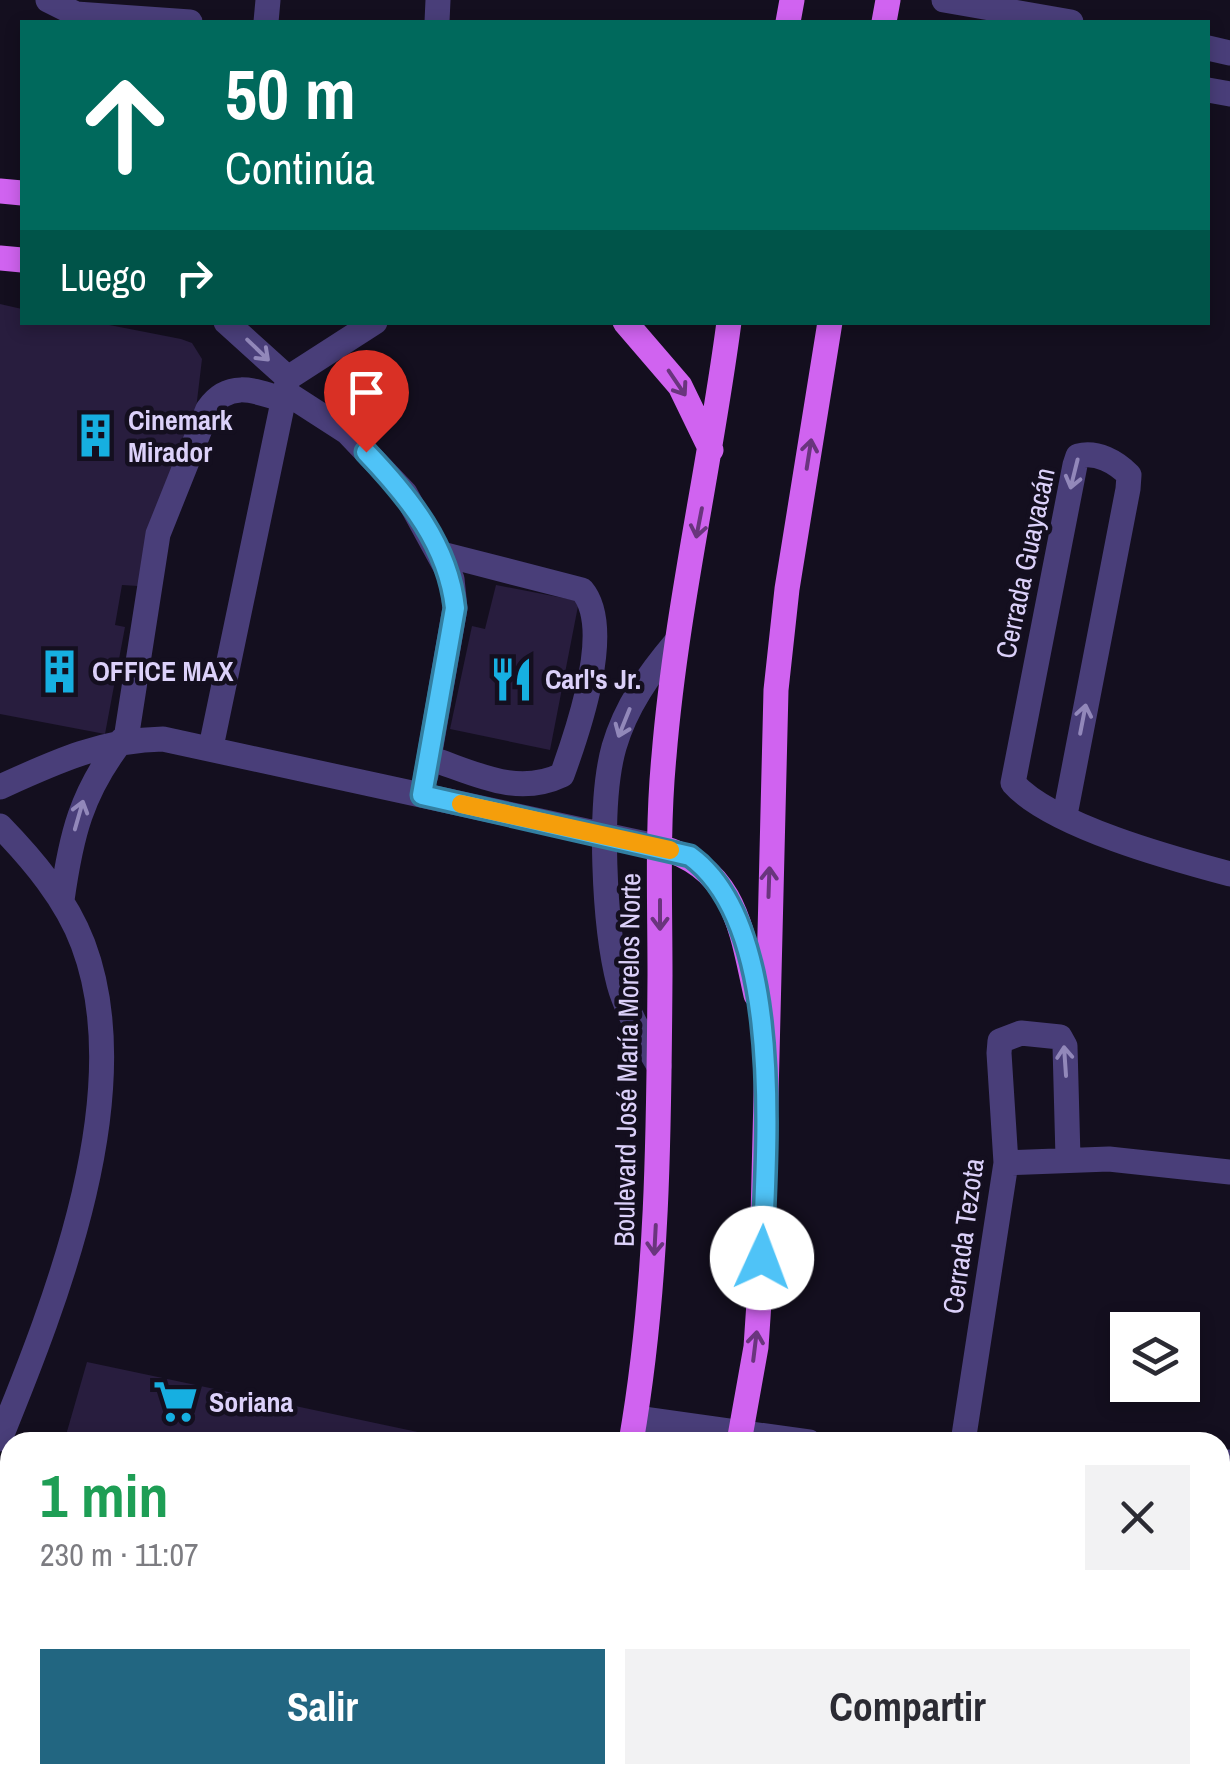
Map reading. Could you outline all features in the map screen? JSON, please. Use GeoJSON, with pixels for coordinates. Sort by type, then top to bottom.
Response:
{"type":"FeatureCollection","features":[{"type":"Feature","properties":{"kind":"main road"},"geometry":{"type":"LineString","coordinates":[[628,325],[680,386],[712,454]]}},
{"type":"Feature","properties":{"kind":"main road","name":"Boulevard José María Morelos Norte"},"geometry":{"type":"LineString","coordinates":[[633,1430],[651,1300],[664,757],[676,642],[712,454],[729,325]]}},
{"type":"Feature","properties":{"kind":"main road"},"geometry":{"type":"LineString","coordinates":[[740,1432],[756,1347],[762,1258],[764,1029],[776,690],[786,589],[830,325]]}},
{"type":"Feature","properties":{"kind":"main road"},"geometry":{"type":"LineString","coordinates":[[660,847],[690,856],[711,871],[728,897],[764,1029]]}},
{"type":"Feature","properties":{"kind":"street"},"geometry":{"type":"LineString","coordinates":[[48,0],[76,14],[162,20]]}},
{"type":"Feature","properties":{"kind":"street"},"geometry":{"type":"LineString","coordinates":[[944,0],[1059,20]]}},
{"type":"Feature","properties":{"kind":"street"},"geometry":{"type":"LineString","coordinates":[[229,325],[286,390],[346,432],[405,493],[442,554],[455,608],[422,795]]}},
{"type":"Feature","properties":{"kind":"street"},"geometry":{"type":"LineString","coordinates":[[62,900],[69,853],[86,793],[124,740],[158,534],[208,409],[216,396],[238,388],[286,390],[371,325]]}},
{"type":"Feature","properties":{"kind":"street"},"geometry":{"type":"LineString","coordinates":[[211,747],[286,390]]}},
{"type":"Feature","properties":{"kind":"street","name":"Cerrada Guayacán"},"geometry":{"type":"LineString","coordinates":[[1064,815],[1129,476],[1120,465],[1090,453],[1078,456],[1075,465],[1012,774],[1021,792],[1064,815],[1132,844],[1230,874]]}},
{"type":"Feature","properties":{"kind":"street"},"geometry":{"type":"LineString","coordinates":[[429,758],[506,785],[539,786],[562,775],[585,702],[595,629],[594,604],[582,590],[442,554]]}},
{"type":"Feature","properties":{"kind":"street"},"geometry":{"type":"LineString","coordinates":[[659,1066],[619,985],[610,934],[607,833],[614,749],[643,682],[676,642]]}},
{"type":"Feature","properties":{"kind":"street"},"geometry":{"type":"LineString","coordinates":[[0,788],[76,752],[124,740],[164,739],[660,847]]}},
{"type":"Feature","properties":{"kind":"street"},"geometry":{"type":"LineString","coordinates":[[0,826],[62,900],[83,942],[103,1022],[100,1109],[66,1250],[2,1432]]}},
{"type":"Feature","properties":{"kind":"street","name":"Cerrada Tezota"},"geometry":{"type":"LineString","coordinates":[[965,1432],[1006,1163],[1000,1041],[1021,1033],[1060,1037],[1064,1046],[1068,1158]]}},
{"type":"Feature","properties":{"kind":"street"},"geometry":{"type":"LineString","coordinates":[[1006,1163],[1068,1158],[1230,1172]]}},
{"type":"Feature","properties":{"kind":"street"},"geometry":{"type":"LineString","coordinates":[[633,1430],[660,1432]]}},
{"type":"Feature","properties":{"kind":"building","name":"Cinemark Mirador"},"geometry":{"type":"Polygon","coordinates":[[[0,304],[20,309],[20,325],[109,325],[192,343],[202,359],[194,426],[138,586],[122,585],[115,625],[125,627],[105,734],[0,714],[0,304]]]}},
{"type":"Feature","properties":{"kind":"building","name":"Carl's Jr."},"geometry":{"type":"Polygon","coordinates":[[[496,585],[579,601],[550,750],[450,729],[472,626],[485,629],[496,585]]]}},
{"type":"Feature","properties":{"kind":"building","name":"Soriana"},"geometry":{"type":"Polygon","coordinates":[[[87,1362],[418,1432],[67,1432],[87,1362]]]}},
{"type":"Feature","properties":{"kind":"slow traffic"},"geometry":{"type":"LineString","coordinates":[[461,804],[607,833],[670,850]]}},
{"type":"Feature","properties":{"kind":"place","name":"Cinemark Mirador"},"geometry":{"type":"Point","coordinates":[95,436]}},
{"type":"Feature","properties":{"kind":"place","name":"OFFICE MAX"},"geometry":{"type":"Point","coordinates":[59,671]}},
{"type":"Feature","properties":{"kind":"place","name":"Carl's Jr."},"geometry":{"type":"Point","coordinates":[512,679]}},
{"type":"Feature","properties":{"kind":"place","name":"Soriana"},"geometry":{"type":"Point","coordinates":[176,1402]}},
{"type":"Feature","properties":{"kind":"route"},"geometry":{"type":"LineString","coordinates":[[366,452],[405,493],[442,554],[452,579],[455,608],[422,795],[607,833],[690,856],[711,871],[728,897],[744,941],[764,1029],[766,1168],[762,1258]]}}]}
